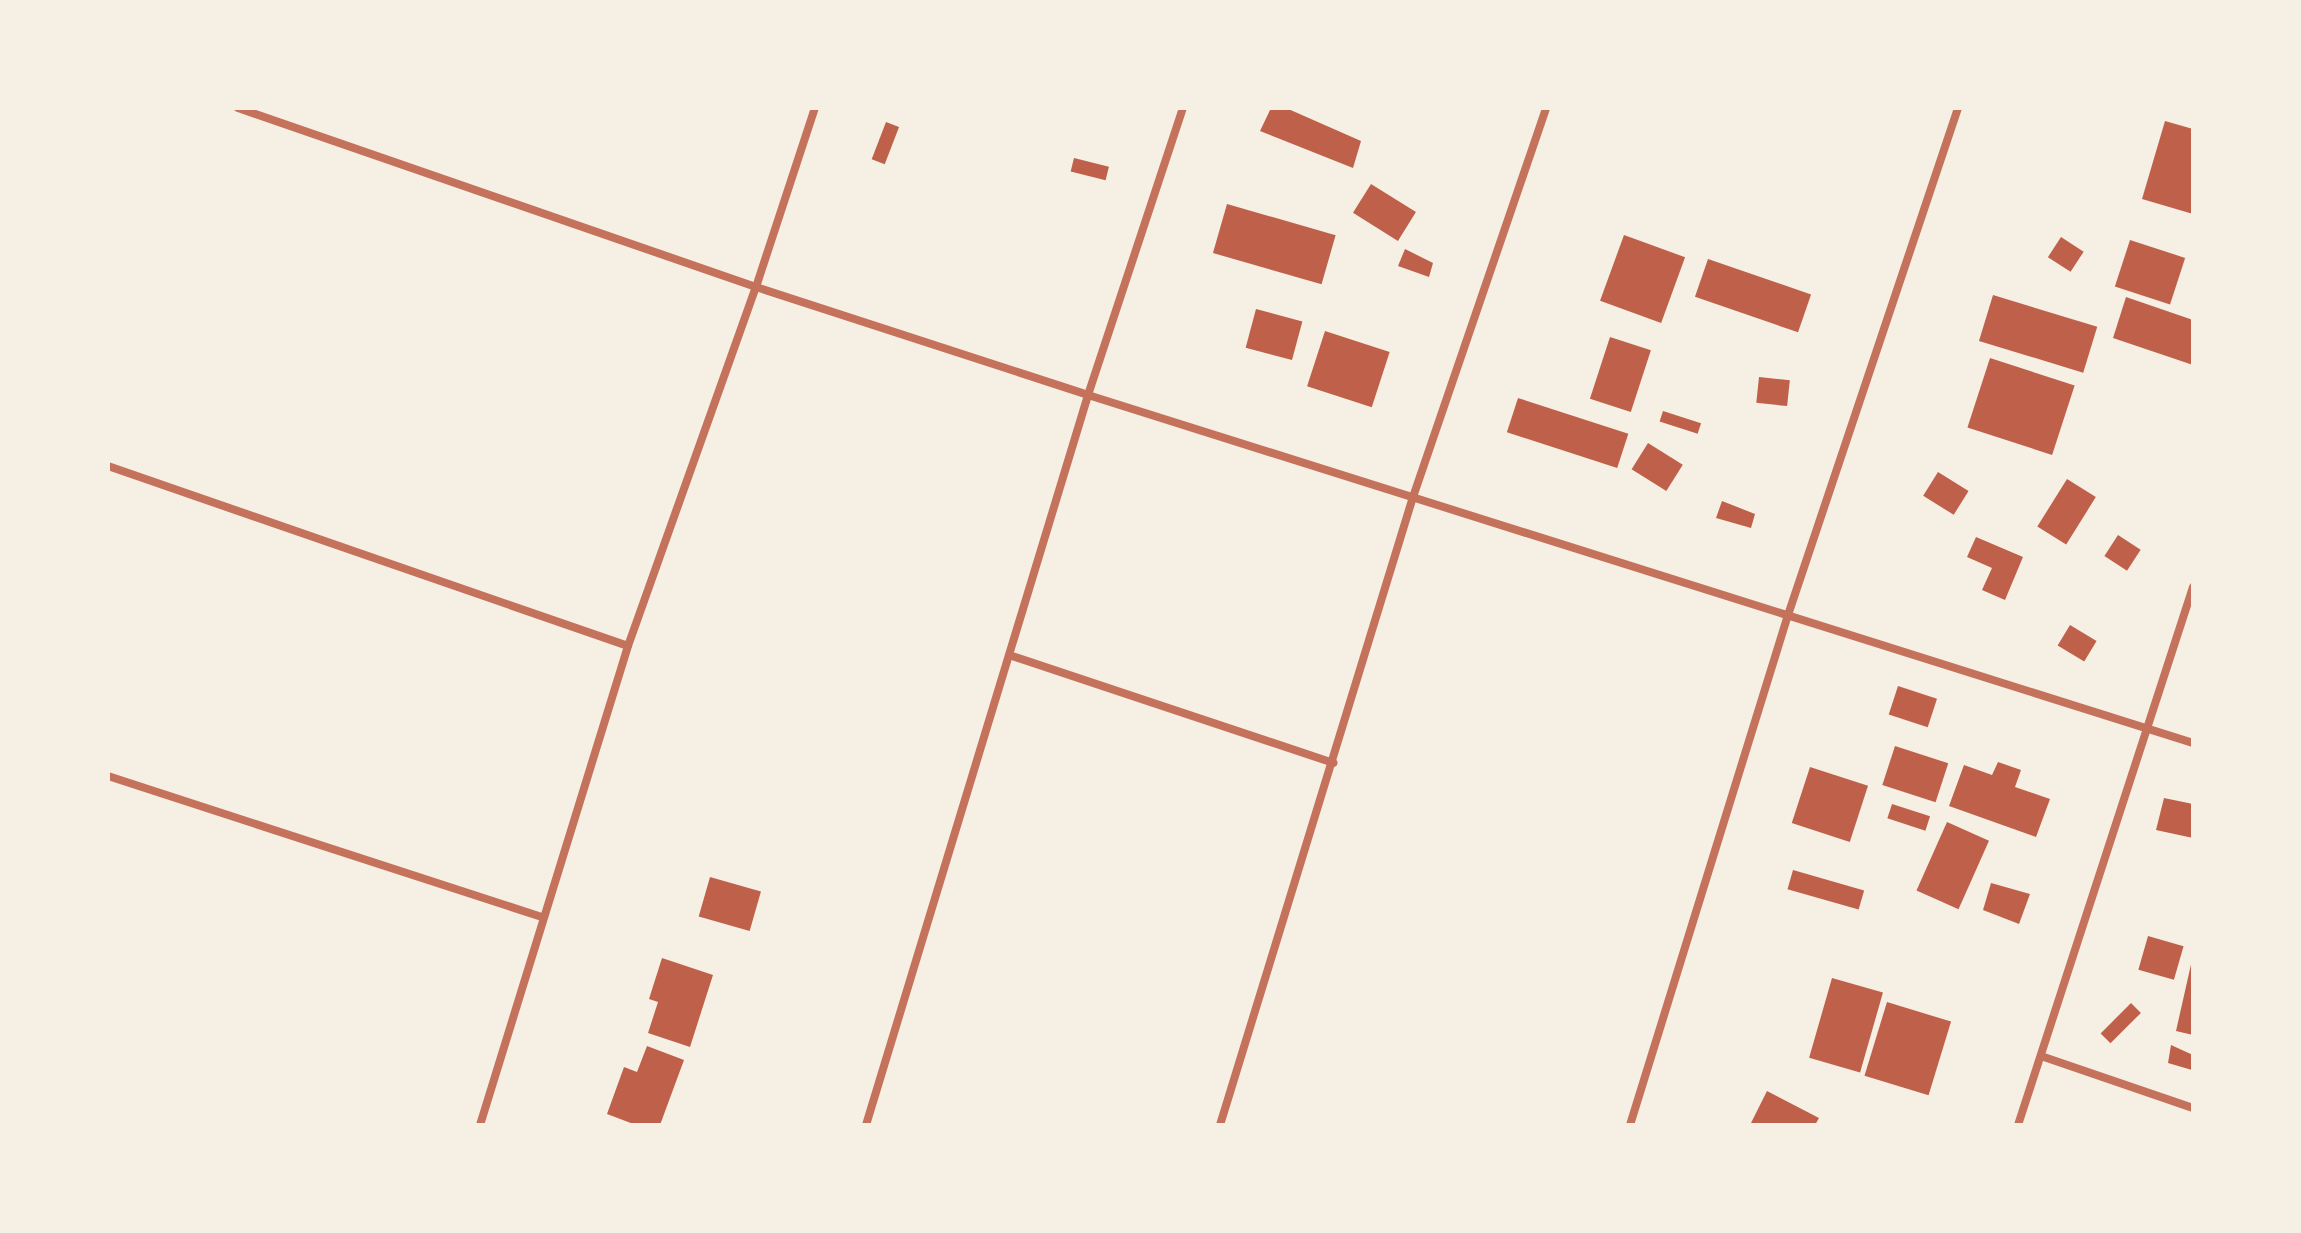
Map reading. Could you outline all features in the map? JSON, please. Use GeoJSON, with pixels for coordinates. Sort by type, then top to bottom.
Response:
{"type":"FeatureCollection","features":[{"type":"Feature","properties":{"kind":"street"},"geometry":{"type":"LineString","coordinates":[[238,108],[756,287],[1088,395],[2193,743]]}},
{"type":"Feature","properties":{"kind":"street"},"geometry":{"type":"LineString","coordinates":[[480,1125],[628,646],[756,287],[815,108]]}},
{"type":"Feature","properties":{"kind":"street"},"geometry":{"type":"LineString","coordinates":[[866,1125],[1088,395],[1183,108]]}},
{"type":"Feature","properties":{"kind":"street"},"geometry":{"type":"LineString","coordinates":[[1220,1125],[1413,497],[1546,108]]}},
{"type":"Feature","properties":{"kind":"street"},"geometry":{"type":"LineString","coordinates":[[1630,1125],[1788,615],[1958,108]]}},
{"type":"Feature","properties":{"kind":"street"},"geometry":{"type":"LineString","coordinates":[[108,466],[628,646]]}},
{"type":"Feature","properties":{"kind":"street"},"geometry":{"type":"LineString","coordinates":[[2018,1125],[2193,587]]}},
{"type":"Feature","properties":{"kind":"street"},"geometry":{"type":"LineString","coordinates":[[1009,655],[1333,763]]}},
{"type":"Feature","properties":{"kind":"street"},"geometry":{"type":"LineString","coordinates":[[108,776],[543,917]]}},
{"type":"Feature","properties":{"kind":"street"},"geometry":{"type":"LineString","coordinates":[[2041,1056],[2193,1108]]}},
{"type":"Feature","properties":{"kind":"building"},"geometry":{"type":"Polygon","coordinates":[[[1271,108],[1286,108],[1361,141],[1353,168],[1260,131],[1271,108]]]}},
{"type":"Feature","properties":{"kind":"building"},"geometry":{"type":"Polygon","coordinates":[[[2165,121],[2193,129],[2193,214],[2142,199],[2165,121]]]}},
{"type":"Feature","properties":{"kind":"building"},"geometry":{"type":"Polygon","coordinates":[[[886,122],[899,127],[885,164],[872,159],[886,122]]]}},
{"type":"Feature","properties":{"kind":"building"},"geometry":{"type":"Polygon","coordinates":[[[1074,158],[1109,167],[1106,180],[1071,172],[1074,158]]]}},
{"type":"Feature","properties":{"kind":"building"},"geometry":{"type":"Polygon","coordinates":[[[1371,184],[1416,212],[1398,241],[1353,213],[1371,184]]]}},
{"type":"Feature","properties":{"kind":"building"},"geometry":{"type":"Polygon","coordinates":[[[1227,204],[1336,235],[1322,284],[1213,253],[1227,204]]]}},
{"type":"Feature","properties":{"kind":"building"},"geometry":{"type":"Polygon","coordinates":[[[1624,235],[1685,257],[1661,323],[1600,301],[1624,235]]]}},
{"type":"Feature","properties":{"kind":"building"},"geometry":{"type":"Polygon","coordinates":[[[2061,237],[2084,252],[2071,272],[2048,257],[2061,237]]]}},
{"type":"Feature","properties":{"kind":"building"},"geometry":{"type":"Polygon","coordinates":[[[2130,240],[2185,258],[2170,305],[2115,287],[2130,240]]]}},
{"type":"Feature","properties":{"kind":"building"},"geometry":{"type":"Polygon","coordinates":[[[1405,249],[1433,263],[1429,277],[1398,266],[1405,249]]]}},
{"type":"Feature","properties":{"kind":"building"},"geometry":{"type":"Polygon","coordinates":[[[1708,259],[1811,294],[1798,332],[1695,297],[1708,259]]]}},
{"type":"Feature","properties":{"kind":"building"},"geometry":{"type":"Polygon","coordinates":[[[1993,295],[2097,327],[2083,373],[1979,341],[1993,295]]]}},
{"type":"Feature","properties":{"kind":"building"},"geometry":{"type":"Polygon","coordinates":[[[2126,297],[2193,320],[2193,365],[2113,338],[2126,297]]]}},
{"type":"Feature","properties":{"kind":"building"},"geometry":{"type":"Polygon","coordinates":[[[1256,309],[1302,321],[1292,360],[1246,348],[1256,309]]]}},
{"type":"Feature","properties":{"kind":"building"},"geometry":{"type":"Polygon","coordinates":[[[1325,331],[1390,352],[1372,407],[1307,386],[1325,331]]]}},
{"type":"Feature","properties":{"kind":"building"},"geometry":{"type":"Polygon","coordinates":[[[1610,337],[1651,350],[1631,412],[1590,399],[1610,337]]]}},
{"type":"Feature","properties":{"kind":"building"},"geometry":{"type":"Polygon","coordinates":[[[1990,358],[2075,386],[2052,455],[1967,427],[1990,358]]]}},
{"type":"Feature","properties":{"kind":"building"},"geometry":{"type":"Polygon","coordinates":[[[1759,377],[1790,380],[1787,406],[1756,403],[1759,377]]]}},
{"type":"Feature","properties":{"kind":"building"},"geometry":{"type":"Polygon","coordinates":[[[1518,398],[1628,434],[1617,468],[1507,432],[1518,398]]]}},
{"type":"Feature","properties":{"kind":"building"},"geometry":{"type":"Polygon","coordinates":[[[1663,411],[1701,423],[1698,434],[1660,421],[1663,411]]]}},
{"type":"Feature","properties":{"kind":"building"},"geometry":{"type":"Polygon","coordinates":[[[1648,443],[1683,465],[1666,491],[1632,469],[1648,443]]]}},
{"type":"Feature","properties":{"kind":"building"},"geometry":{"type":"Polygon","coordinates":[[[1938,472],[1969,491],[1954,515],[1923,496],[1938,472]]]}},
{"type":"Feature","properties":{"kind":"building"},"geometry":{"type":"Polygon","coordinates":[[[2067,479],[2096,497],[2066,545],[2037,526],[2067,479]]]}},
{"type":"Feature","properties":{"kind":"building"},"geometry":{"type":"Polygon","coordinates":[[[1722,501],[1755,514],[1751,528],[1716,518],[1722,501]]]}},
{"type":"Feature","properties":{"kind":"building"},"geometry":{"type":"Polygon","coordinates":[[[2118,535],[2141,550],[2127,571],[2104,556],[2118,535]]]}},
{"type":"Feature","properties":{"kind":"building"},"geometry":{"type":"Polygon","coordinates":[[[1976,537],[2023,557],[2005,600],[1982,590],[1992,568],[1967,557],[1976,537]]]}},
{"type":"Feature","properties":{"kind":"building"},"geometry":{"type":"Polygon","coordinates":[[[2070,625],[2097,641],[2084,662],[2058,646],[2070,625]]]}},
{"type":"Feature","properties":{"kind":"building"},"geometry":{"type":"Polygon","coordinates":[[[1898,686],[1937,699],[1928,727],[1889,715],[1898,686]]]}},
{"type":"Feature","properties":{"kind":"building"},"geometry":{"type":"Polygon","coordinates":[[[1895,746],[1948,763],[1936,802],[1882,785],[1895,746]]]}},
{"type":"Feature","properties":{"kind":"building"},"geometry":{"type":"Polygon","coordinates":[[[1998,762],[2021,770],[2015,787],[2050,799],[2036,837],[1949,806],[1964,765],[1992,775],[1998,762]]]}},
{"type":"Feature","properties":{"kind":"building"},"geometry":{"type":"Polygon","coordinates":[[[1810,767],[1868,786],[1850,842],[1792,823],[1810,767]]]}},
{"type":"Feature","properties":{"kind":"building"},"geometry":{"type":"Polygon","coordinates":[[[2164,798],[2193,804],[2193,838],[2156,830],[2164,798]]]}},
{"type":"Feature","properties":{"kind":"building"},"geometry":{"type":"Polygon","coordinates":[[[1892,804],[1930,816],[1925,831],[1887,818],[1892,804]]]}},
{"type":"Feature","properties":{"kind":"building"},"geometry":{"type":"Polygon","coordinates":[[[1947,822],[1989,841],[1959,909],[1916,891],[1947,822]]]}},
{"type":"Feature","properties":{"kind":"building"},"geometry":{"type":"Polygon","coordinates":[[[1793,870],[1864,890],[1859,910],[1787,889],[1793,870]]]}},
{"type":"Feature","properties":{"kind":"building"},"geometry":{"type":"Polygon","coordinates":[[[710,877],[761,892],[750,931],[699,916],[710,877]]]}},
{"type":"Feature","properties":{"kind":"building"},"geometry":{"type":"Polygon","coordinates":[[[1991,883],[2030,894],[2019,924],[1983,910],[1991,883]]]}},
{"type":"Feature","properties":{"kind":"building"},"geometry":{"type":"Polygon","coordinates":[[[2148,936],[2184,946],[2174,980],[2138,970],[2148,936]]]}},
{"type":"Feature","properties":{"kind":"building"},"geometry":{"type":"Polygon","coordinates":[[[662,958],[713,975],[690,1047],[648,1033],[658,1002],[649,999],[662,958]]]}},
{"type":"Feature","properties":{"kind":"building"},"geometry":{"type":"Polygon","coordinates":[[[2193,960],[2193,1035],[2176,1031],[2193,960]]]}},
{"type":"Feature","properties":{"kind":"building"},"geometry":{"type":"Polygon","coordinates":[[[1832,978],[1883,993],[1860,1072],[1809,1058],[1832,978]]]}},
{"type":"Feature","properties":{"kind":"building"},"geometry":{"type":"Polygon","coordinates":[[[1887,1002],[1951,1022],[1929,1095],[1864,1076],[1887,1002]]]}},
{"type":"Feature","properties":{"kind":"building"},"geometry":{"type":"Polygon","coordinates":[[[2131,1003],[2141,1013],[2110,1043],[2101,1033],[2131,1003]]]}},
{"type":"Feature","properties":{"kind":"building"},"geometry":{"type":"Polygon","coordinates":[[[2171,1045],[2193,1055],[2192,1070],[2168,1063],[2171,1045]]]}},
{"type":"Feature","properties":{"kind":"building"},"geometry":{"type":"Polygon","coordinates":[[[647,1046],[684,1060],[660,1125],[636,1125],[607,1114],[624,1067],[637,1072],[647,1046]]]}},
{"type":"Feature","properties":{"kind":"building"},"geometry":{"type":"Polygon","coordinates":[[[1767,1091],[1819,1118],[1815,1125],[1750,1125],[1767,1091]]]}}]}
